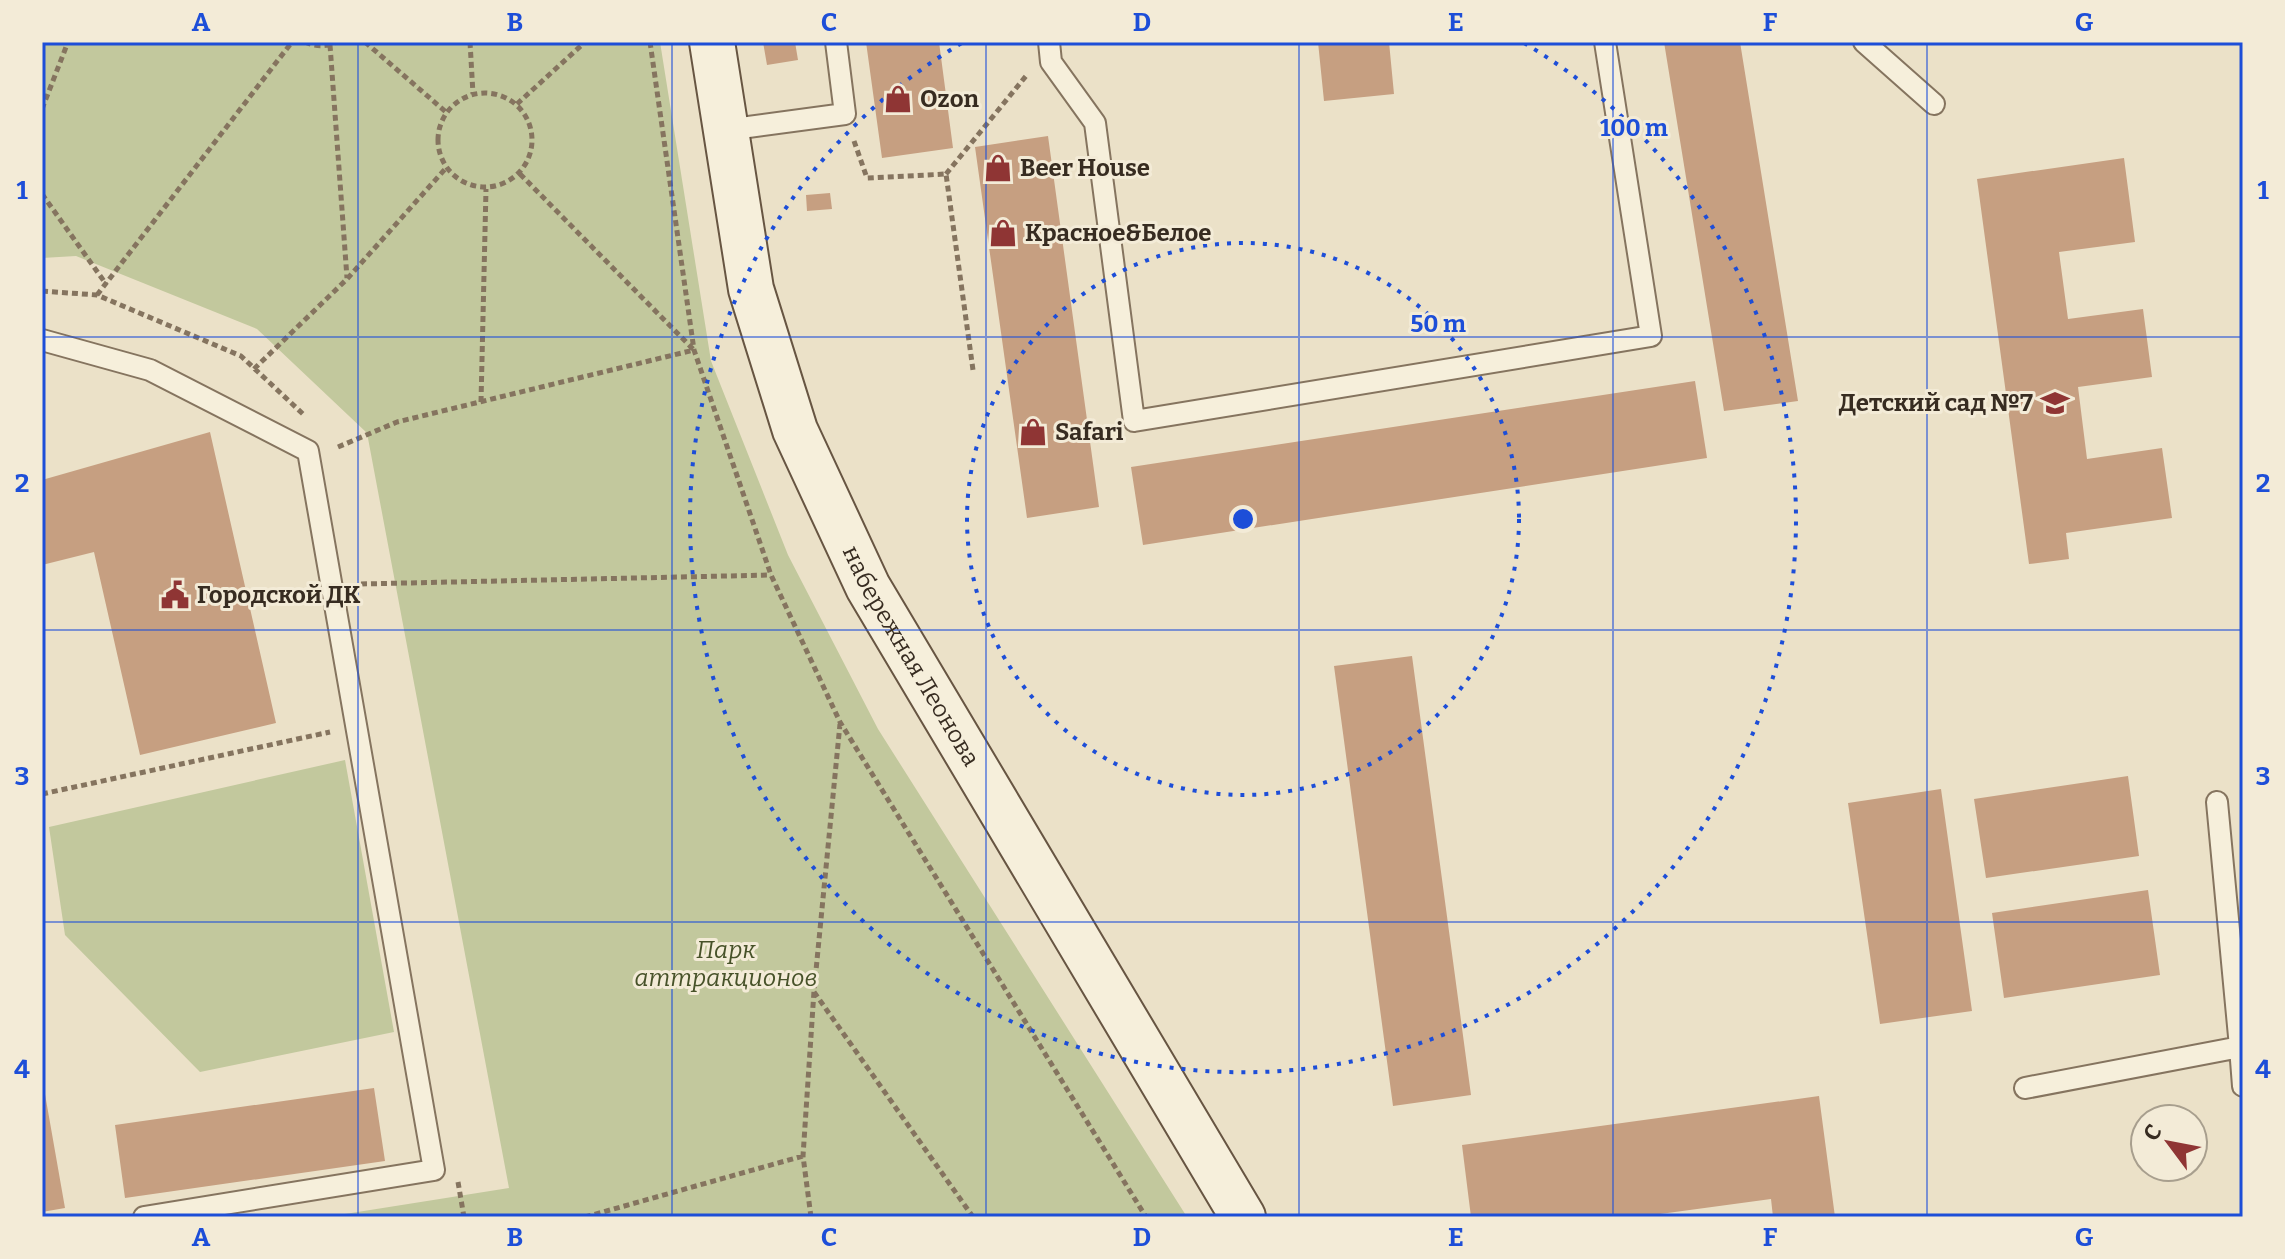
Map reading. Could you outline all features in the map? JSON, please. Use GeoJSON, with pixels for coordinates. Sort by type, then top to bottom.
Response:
{"type":"FeatureCollection","features":[{"type":"Feature","properties":{"kind":"main road","name":"набережная Леонова"},"geometry":{"type":"LineString","coordinates":[[712,42],[751,289],[795,430],[868,587],[1243,1217]]}},
{"type":"Feature","properties":{"kind":"lane"},"geometry":{"type":"LineString","coordinates":[[726,130],[845,114],[836,42]]}},
{"type":"Feature","properties":{"kind":"lane"},"geometry":{"type":"LineString","coordinates":[[1049,45],[1051,62],[1095,123],[1134,421],[1651,336],[1605,42]]}},
{"type":"Feature","properties":{"kind":"lane"},"geometry":{"type":"LineString","coordinates":[[1864,42],[1934,104]]}},
{"type":"Feature","properties":{"kind":"lane"},"geometry":{"type":"LineString","coordinates":[[42,340],[150,370],[308,451],[434,1170],[144,1217]]}},
{"type":"Feature","properties":{"kind":"lane"},"geometry":{"type":"LineString","coordinates":[[2217,802],[2243,1086]]}},
{"type":"Feature","properties":{"kind":"lane"},"geometry":{"type":"LineString","coordinates":[[2025,1088],[2240,1047]]}},
{"type":"Feature","properties":{"kind":"path"},"geometry":{"type":"LineString","coordinates":[[42,109],[68,42]]}},
{"type":"Feature","properties":{"kind":"path"},"geometry":{"type":"LineString","coordinates":[[97,295],[292,42]]}},
{"type":"Feature","properties":{"kind":"path"},"geometry":{"type":"LineString","coordinates":[[305,42],[312,45],[333,44],[347,279]]}},
{"type":"Feature","properties":{"kind":"path"},"geometry":{"type":"LineString","coordinates":[[365,42],[446,112]]}},
{"type":"Feature","properties":{"kind":"path"},"geometry":{"type":"LineString","coordinates":[[470,42],[473,94]]}},
{"type":"Feature","properties":{"kind":"path"},"geometry":{"type":"LineString","coordinates":[[517,104],[585,42]]}},
{"type":"Feature","properties":{"kind":"path"},"geometry":{"type":"LineString","coordinates":[[650,42],[694,350],[771,575],[840,722],[1146,1217]]}},
{"type":"Feature","properties":{"kind":"path"},"geometry":{"type":"LineString","coordinates":[[973,370],[946,174],[1049,45]]}},
{"type":"Feature","properties":{"kind":"path"},"geometry":{"type":"LineString","coordinates":[[497,93],[517,104],[531,125],[532,151],[520,174],[504,185],[486,189],[463,183],[446,168],[438,150],[438,130],[446,112],[458,101],[473,94],[497,93]]}},
{"type":"Feature","properties":{"kind":"path"},"geometry":{"type":"LineString","coordinates":[[845,114],[867,178],[946,174]]}},
{"type":"Feature","properties":{"kind":"path"},"geometry":{"type":"LineString","coordinates":[[254,369],[347,279],[446,168]]}},
{"type":"Feature","properties":{"kind":"path"},"geometry":{"type":"LineString","coordinates":[[520,174],[694,350]]}},
{"type":"Feature","properties":{"kind":"path"},"geometry":{"type":"LineString","coordinates":[[481,402],[486,189]]}},
{"type":"Feature","properties":{"kind":"path"},"geometry":{"type":"LineString","coordinates":[[42,194],[106,284]]}},
{"type":"Feature","properties":{"kind":"path"},"geometry":{"type":"LineString","coordinates":[[42,291],[97,295],[241,356],[307,417]]}},
{"type":"Feature","properties":{"kind":"path"},"geometry":{"type":"LineString","coordinates":[[328,437],[338,447],[397,422],[694,350]]}},
{"type":"Feature","properties":{"kind":"path"},"geometry":{"type":"LineString","coordinates":[[361,584],[771,575]]}},
{"type":"Feature","properties":{"kind":"path"},"geometry":{"type":"LineString","coordinates":[[811,1217],[803,1156],[814,991],[840,722]]}},
{"type":"Feature","properties":{"kind":"path"},"geometry":{"type":"LineString","coordinates":[[42,794],[356,727]]}},
{"type":"Feature","properties":{"kind":"path"},"geometry":{"type":"LineString","coordinates":[[814,991],[973,1217]]}},
{"type":"Feature","properties":{"kind":"path"},"geometry":{"type":"LineString","coordinates":[[585,1217],[803,1156]]}},
{"type":"Feature","properties":{"kind":"green space","name":"Парк аттракционов"},"geometry":{"type":"Polygon","coordinates":[[[42,42],[660,42],[711,361],[788,555],[878,729],[1187,1217],[326,1217],[509,1188],[367,433],[257,329],[76,256],[42,258],[42,42]]]}},
{"type":"Feature","properties":{"kind":"green space"},"geometry":{"type":"Polygon","coordinates":[[[345,760],[394,1032],[200,1072],[65,935],[49,827],[345,760]]]}},
{"type":"Feature","properties":{"kind":"building"},"geometry":{"type":"Polygon","coordinates":[[[763,42],[795,42],[798,60],[767,65],[763,42]]]}},
{"type":"Feature","properties":{"kind":"building"},"geometry":{"type":"Polygon","coordinates":[[[866,42],[939,42],[953,148],[882,158],[866,42]]]}},
{"type":"Feature","properties":{"kind":"building"},"geometry":{"type":"Polygon","coordinates":[[[1318,42],[1389,42],[1394,94],[1324,101],[1318,42]]]}},
{"type":"Feature","properties":{"kind":"building"},"geometry":{"type":"Polygon","coordinates":[[[1664,42],[1740,42],[1798,401],[1724,411],[1664,42]]]}},
{"type":"Feature","properties":{"kind":"building"},"geometry":{"type":"Polygon","coordinates":[[[1048,136],[1099,507],[1027,518],[975,147],[1048,136]]]}},
{"type":"Feature","properties":{"kind":"building"},"geometry":{"type":"Polygon","coordinates":[[[2124,158],[2135,242],[2059,252],[2068,319],[2143,309],[2152,377],[2078,387],[2087,459],[2162,448],[2172,518],[2066,533],[2069,559],[2029,564],[1977,179],[2124,158]]]}},
{"type":"Feature","properties":{"kind":"building"},"geometry":{"type":"Polygon","coordinates":[[[830,193],[832,209],[807,211],[806,195],[830,193]]]}},
{"type":"Feature","properties":{"kind":"building"},"geometry":{"type":"Polygon","coordinates":[[[1695,381],[1707,458],[1143,545],[1131,467],[1695,381]]]}},
{"type":"Feature","properties":{"kind":"building","name":"Городской ДК"},"geometry":{"type":"Polygon","coordinates":[[[210,432],[276,723],[140,755],[94,552],[42,565],[42,480],[210,432]]]}},
{"type":"Feature","properties":{"kind":"building"},"geometry":{"type":"Polygon","coordinates":[[[1412,656],[1471,1095],[1393,1106],[1334,666],[1412,656]]]}},
{"type":"Feature","properties":{"kind":"building"},"geometry":{"type":"Polygon","coordinates":[[[2128,776],[2139,856],[1986,878],[1974,799],[2128,776]]]}},
{"type":"Feature","properties":{"kind":"building"},"geometry":{"type":"Polygon","coordinates":[[[1941,789],[1972,1011],[1880,1024],[1848,803],[1941,789]]]}},
{"type":"Feature","properties":{"kind":"building"},"geometry":{"type":"Polygon","coordinates":[[[2148,890],[2160,975],[2004,998],[1992,913],[2148,890]]]}},
{"type":"Feature","properties":{"kind":"building"},"geometry":{"type":"Polygon","coordinates":[[[42,1077],[65,1208],[42,1212],[42,1077]]]}},
{"type":"Feature","properties":{"kind":"building"},"geometry":{"type":"Polygon","coordinates":[[[374,1088],[385,1161],[125,1198],[115,1125],[374,1088]]]}},
{"type":"Feature","properties":{"kind":"building"},"geometry":{"type":"Polygon","coordinates":[[[1819,1096],[1835,1217],[1773,1217],[1771,1199],[1638,1217],[1471,1217],[1462,1145],[1819,1096]]]}},
{"type":"Feature","properties":{"kind":"place","name":"Ozon"},"geometry":{"type":"Point","coordinates":[898,99]}},
{"type":"Feature","properties":{"kind":"place","name":"Beer House"},"geometry":{"type":"Point","coordinates":[998,168]}},
{"type":"Feature","properties":{"kind":"place","name":"Красное&Белое"},"geometry":{"type":"Point","coordinates":[1003,233]}},
{"type":"Feature","properties":{"kind":"place","name":"Детский сад №7"},"geometry":{"type":"Point","coordinates":[2055,403]}},
{"type":"Feature","properties":{"kind":"place","name":"Safari"},"geometry":{"type":"Point","coordinates":[1033,432]}},
{"type":"Feature","properties":{"kind":"place","name":"Городской ДК"},"geometry":{"type":"Point","coordinates":[175,595]}}]}
